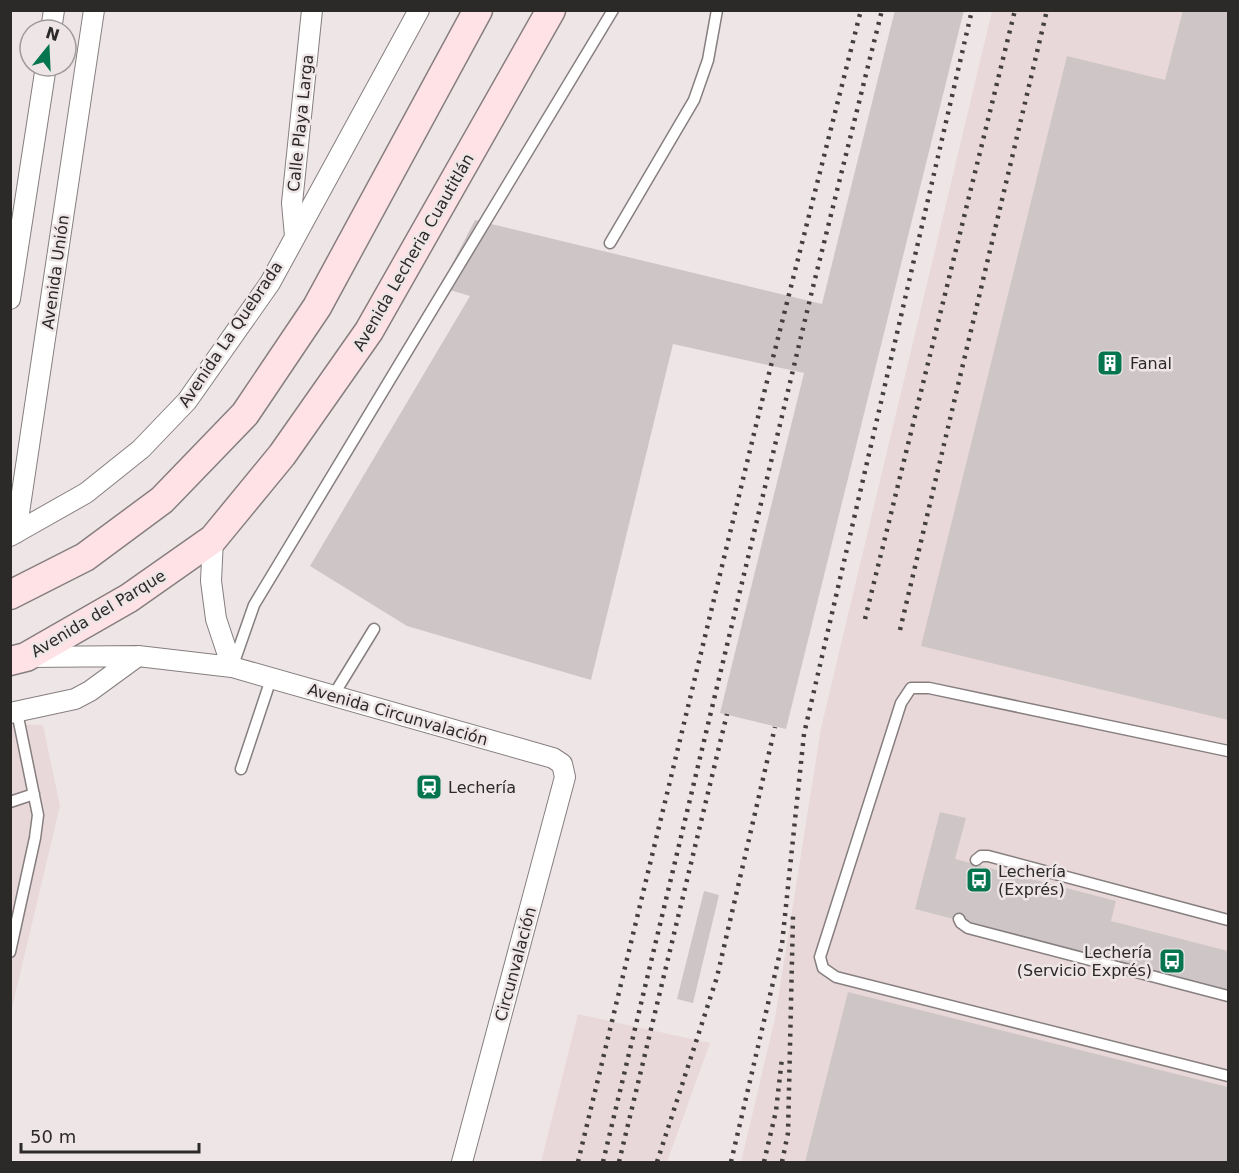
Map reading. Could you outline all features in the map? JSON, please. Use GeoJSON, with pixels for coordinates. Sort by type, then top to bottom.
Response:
{"type":"FeatureCollection","features":[{"type":"Feature","properties":{"kind":"main road"},"geometry":{"type":"LineString","coordinates":[[10,595],[85,557],[162,500],[245,414],[317,307],[478,10]]}},
{"type":"Feature","properties":{"kind":"main road","name":"Avenida Lecheria Cuautitlán"},"geometry":{"type":"LineString","coordinates":[[213,539],[282,455],[369,331],[551,10]]}},
{"type":"Feature","properties":{"kind":"main road","name":"Avenida del Parque"},"geometry":{"type":"LineString","coordinates":[[18,659],[129,598],[213,539]]}},
{"type":"Feature","properties":{"kind":"street","name":"Avenida Unión"},"geometry":{"type":"LineString","coordinates":[[13,534],[94,10]]}},
{"type":"Feature","properties":{"kind":"street","name":"Calle Playa Larga"},"geometry":{"type":"LineString","coordinates":[[295,236],[292,203],[312,10]]}},
{"type":"Feature","properties":{"kind":"street","name":"Avenida La Quebrada"},"geometry":{"type":"LineString","coordinates":[[13,534],[86,493],[141,449],[187,401],[270,283],[419,10]]}},
{"type":"Feature","properties":{"kind":"street"},"geometry":{"type":"LineString","coordinates":[[10,299],[44,78]]}},
{"type":"Feature","properties":{"kind":"street"},"geometry":{"type":"LineString","coordinates":[[213,539],[211,581],[216,619],[232,667]]}},
{"type":"Feature","properties":{"kind":"street"},"geometry":{"type":"LineString","coordinates":[[14,713],[75,699],[90,691],[138,656]]}},
{"type":"Feature","properties":{"kind":"street","name":"Avenida Circunvalación"},"geometry":{"type":"LineString","coordinates":[[18,659],[138,656],[232,667],[552,758],[562,764]]}},
{"type":"Feature","properties":{"kind":"street","name":"Circunvalación"},"geometry":{"type":"LineString","coordinates":[[462,1162],[565,777],[562,764]]}},
{"type":"Feature","properties":{"kind":"lane"},"geometry":{"type":"LineString","coordinates":[[232,667],[254,605],[614,10]]}},
{"type":"Feature","properties":{"kind":"lane"},"geometry":{"type":"LineString","coordinates":[[610,243],[694,100],[708,60],[717,10]]}},
{"type":"Feature","properties":{"kind":"lane"},"geometry":{"type":"LineString","coordinates":[[333,696],[374,629]]}},
{"type":"Feature","properties":{"kind":"lane"},"geometry":{"type":"LineString","coordinates":[[242,769],[271,679]]}},
{"type":"Feature","properties":{"kind":"lane"},"geometry":{"type":"LineString","coordinates":[[1228,751],[929,688],[911,688],[901,703],[820,957],[823,968],[836,977],[1228,1076]]}},
{"type":"Feature","properties":{"kind":"lane"},"geometry":{"type":"LineString","coordinates":[[10,952],[38,815],[22,735],[14,713]]}},
{"type":"Feature","properties":{"kind":"lane"},"geometry":{"type":"LineString","coordinates":[[10,738],[22,735]]}},
{"type":"Feature","properties":{"kind":"lane"},"geometry":{"type":"LineString","coordinates":[[10,802],[34,794]]}},
{"type":"Feature","properties":{"kind":"lane"},"geometry":{"type":"LineString","coordinates":[[976,860],[981,856],[988,856],[1228,920]]}},
{"type":"Feature","properties":{"kind":"lane"},"geometry":{"type":"LineString","coordinates":[[959,919],[968,928],[1228,996]]}},
{"type":"Feature","properties":{"kind":"shaded area"},"geometry":{"type":"Polygon","coordinates":[[[992,11],[1228,11],[1228,1162],[741,1162],[775,1018],[821,728],[992,11]]]}},
{"type":"Feature","properties":{"kind":"shaded area"},"geometry":{"type":"Polygon","coordinates":[[[11,724],[43,725],[60,806],[11,1012],[11,724]]]}},
{"type":"Feature","properties":{"kind":"shaded area"},"geometry":{"type":"Polygon","coordinates":[[[578,1014],[710,1043],[667,1162],[541,1162],[578,1014]]]}},
{"type":"Feature","properties":{"kind":"building"},"geometry":{"type":"Polygon","coordinates":[[[895,10],[964,10],[786,729],[720,713],[804,373],[673,344],[591,680],[407,626],[310,566],[470,296],[440,287],[475,220],[822,304],[895,10]]]}},
{"type":"Feature","properties":{"kind":"building","name":"Fanal"},"geometry":{"type":"Polygon","coordinates":[[[1183,10],[1228,10],[1228,720],[921,646],[1067,56],[1165,80],[1183,10]]]}},
{"type":"Feature","properties":{"kind":"building","name":"Lechería (Exprés)"},"geometry":{"type":"Polygon","coordinates":[[[940,812],[966,818],[955,859],[1116,901],[1111,921],[1228,951],[1228,990],[915,909],[940,812]]]}},
{"type":"Feature","properties":{"kind":"building"},"geometry":{"type":"Polygon","coordinates":[[[704,891],[719,895],[693,1003],[677,999],[704,891]]]}},
{"type":"Feature","properties":{"kind":"building"},"geometry":{"type":"Polygon","coordinates":[[[848,992],[1228,1087],[1228,1162],[805,1162],[848,992]]]}},
{"type":"Feature","properties":{"kind":"railway"},"geometry":{"type":"LineString","coordinates":[[578,1162],[758,417],[861,10]]}},
{"type":"Feature","properties":{"kind":"railway"},"geometry":{"type":"LineString","coordinates":[[603,1162],[811,295],[882,10]]}},
{"type":"Feature","properties":{"kind":"railway"},"geometry":{"type":"LineString","coordinates":[[731,1162],[782,944],[804,734],[972,10]]}},
{"type":"Feature","properties":{"kind":"railway"},"geometry":{"type":"LineString","coordinates":[[865,619],[1015,10]]}},
{"type":"Feature","properties":{"kind":"railway"},"geometry":{"type":"LineString","coordinates":[[900,630],[1047,10]]}},
{"type":"Feature","properties":{"kind":"railway"},"geometry":{"type":"LineString","coordinates":[[619,1162],[727,714]]}},
{"type":"Feature","properties":{"kind":"railway"},"geometry":{"type":"LineString","coordinates":[[657,1162],[717,977],[775,727]]}},
{"type":"Feature","properties":{"kind":"railway"},"geometry":{"type":"LineString","coordinates":[[782,1162],[788,1133],[793,916]]}},
{"type":"Feature","properties":{"kind":"railway"},"geometry":{"type":"LineString","coordinates":[[764,1162],[776,1111],[782,1058]]}},
{"type":"Feature","properties":{"kind":"place","name":"Fanal"},"geometry":{"type":"Point","coordinates":[1110,363]}},
{"type":"Feature","properties":{"kind":"place","name":"Lechería"},"geometry":{"type":"Point","coordinates":[429,787]}},
{"type":"Feature","properties":{"kind":"place","name":"Lechería (Exprés)"},"geometry":{"type":"Point","coordinates":[979,880]}},
{"type":"Feature","properties":{"kind":"place","name":"Lechería (Servicio Exprés)"},"geometry":{"type":"Point","coordinates":[1172,961]}}]}
